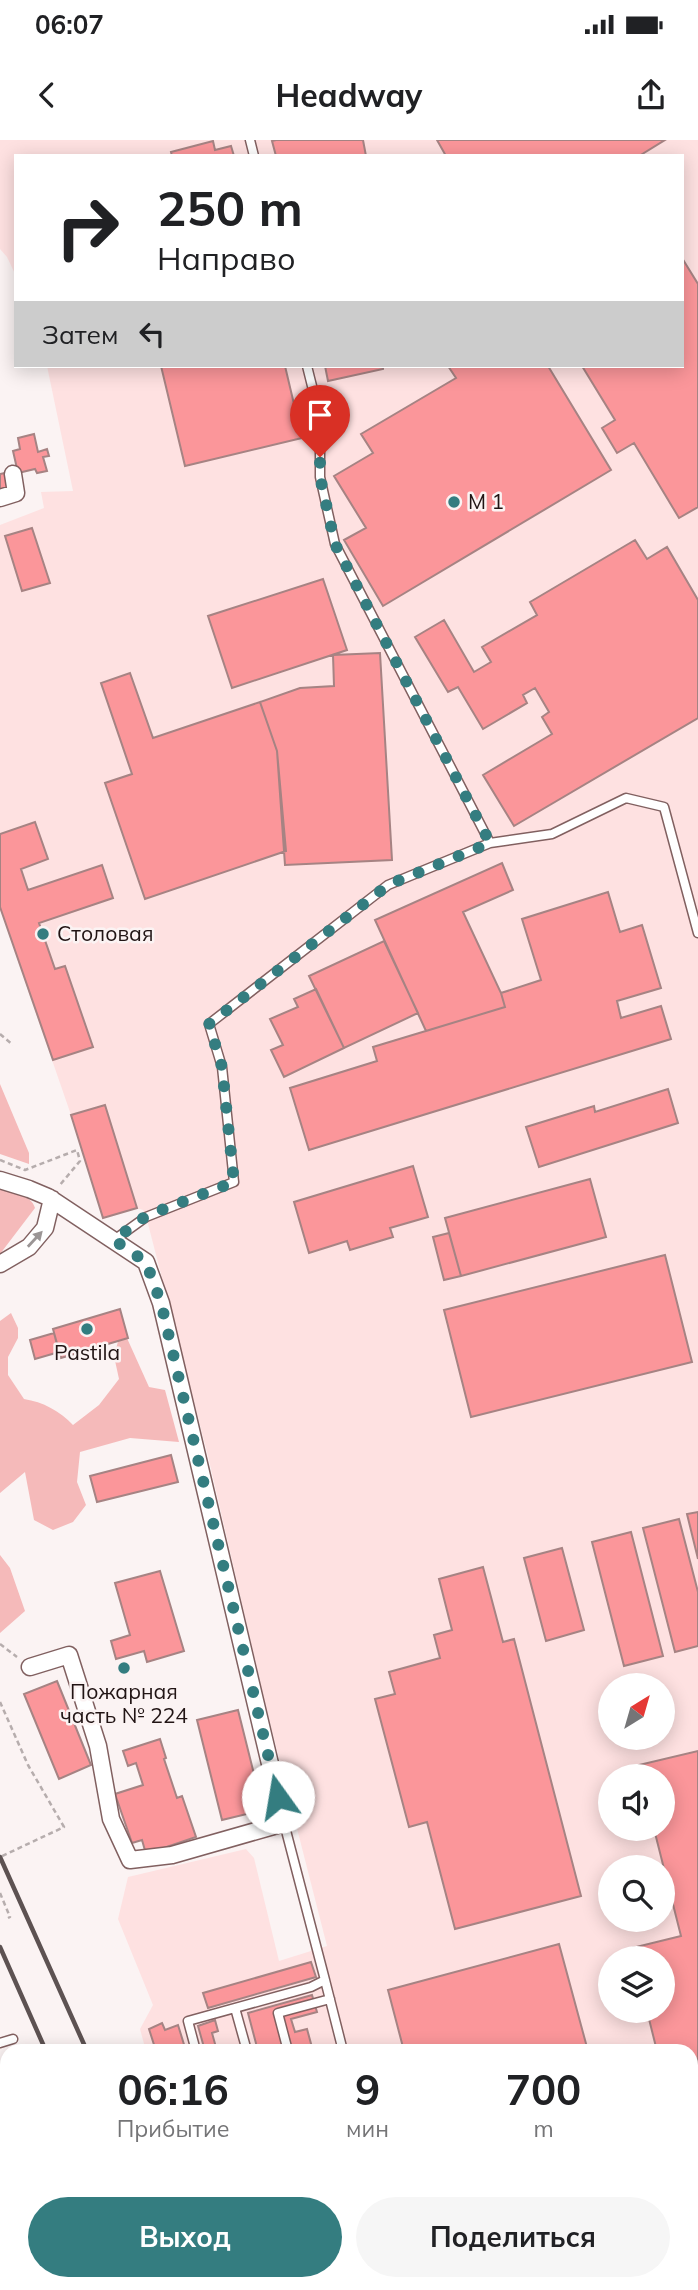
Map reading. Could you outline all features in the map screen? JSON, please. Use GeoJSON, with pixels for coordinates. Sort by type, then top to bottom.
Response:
{"type":"FeatureCollection","features":[{"type":"Feature","properties":{"kind":"street"},"geometry":{"type":"LineString","coordinates":[[0,498],[16,493],[13,474]]}},
{"type":"Feature","properties":{"kind":"street"},"geometry":{"type":"LineString","coordinates":[[0,1181],[29,1189],[72,1207],[146,1262],[161,1303],[284,1823],[172,1855],[130,1860],[111,1819],[98,1746],[69,1655],[30,1667]]}},
{"type":"Feature","properties":{"kind":"street"},"geometry":{"type":"LineString","coordinates":[[0,1264],[29,1247],[46,1228],[52,1199]]}},
{"type":"Feature","properties":{"kind":"lane"},"geometry":{"type":"LineString","coordinates":[[308,368],[320,418],[320,477],[335,544],[490,843]]}},
{"type":"Feature","properties":{"kind":"lane"},"geometry":{"type":"LineString","coordinates":[[114,1240],[146,1216],[234,1182],[222,1067],[209,1024],[388,885],[490,843],[552,834],[626,799],[664,807],[698,933]]}},
{"type":"Feature","properties":{"kind":"lane"},"geometry":{"type":"LineString","coordinates":[[284,1823],[340,2044]]}},
{"type":"Feature","properties":{"kind":"lane"},"geometry":{"type":"LineString","coordinates":[[194,2044],[188,2021],[311,1987],[326,1980]]}},
{"type":"Feature","properties":{"kind":"lane"},"geometry":{"type":"LineString","coordinates":[[286,2044],[278,2013],[330,1999]]}},
{"type":"Feature","properties":{"kind":"lane"},"geometry":{"type":"LineString","coordinates":[[235,2008],[245,2044]]}},
{"type":"Feature","properties":{"kind":"lane"},"geometry":{"type":"LineString","coordinates":[[0,2043],[13,2039]]}},
{"type":"Feature","properties":{"kind":"path"},"geometry":{"type":"LineString","coordinates":[[0,1034],[13,1045]]}},
{"type":"Feature","properties":{"kind":"path"},"geometry":{"type":"LineString","coordinates":[[0,1160],[25,1170],[77,1150]]}},
{"type":"Feature","properties":{"kind":"path"},"geometry":{"type":"LineString","coordinates":[[0,1644],[30,1667]]}},
{"type":"Feature","properties":{"kind":"path"},"geometry":{"type":"LineString","coordinates":[[0,1702],[28,1765],[64,1827],[0,1857]]}},
{"type":"Feature","properties":{"kind":"path"},"geometry":{"type":"LineString","coordinates":[[0,1893],[10,1917],[8,1918]]}},
{"type":"Feature","properties":{"kind":"shaded area"},"geometry":{"type":"Polygon","coordinates":[[[0,140],[698,140],[698,2044],[144,2044],[140,2029],[153,2005],[118,1919],[128,1877],[246,1849],[254,1858],[279,1961],[327,1946],[265,1703],[208,1456],[146,1216],[143,1210],[137,1208],[103,1218],[71,1115],[0,909],[0,525],[44,508],[41,492],[73,491],[47,368],[684,368],[684,154],[14,154],[14,272],[0,249],[0,140]]]}},
{"type":"Feature","properties":{"kind":"shaded area"},"geometry":{"type":"Polygon","coordinates":[[[0,1084],[29,1153],[29,1164],[0,1154],[0,1084]]]}},
{"type":"Feature","properties":{"kind":"shaded area"},"geometry":{"type":"Polygon","coordinates":[[[0,1189],[26,1197],[35,1208],[0,1254],[0,1189]]]}},
{"type":"Feature","properties":{"kind":"shaded area"},"geometry":{"type":"Polygon","coordinates":[[[11,1313],[18,1328],[18,1338],[8,1357],[8,1375],[24,1399],[51,1408],[73,1425],[99,1405],[119,1379],[114,1356],[122,1327],[149,1387],[165,1390],[179,1442],[130,1438],[80,1452],[77,1482],[86,1505],[73,1522],[53,1530],[34,1520],[25,1472],[0,1493],[0,1321],[11,1313]]]}},
{"type":"Feature","properties":{"kind":"shaded area"},"geometry":{"type":"Polygon","coordinates":[[[0,1555],[10,1568],[25,1611],[0,1633],[0,1555]]]}},
{"type":"Feature","properties":{"kind":"building"},"geometry":{"type":"Polygon","coordinates":[[[363,140],[366,154],[275,154],[272,141],[363,140]]]}},
{"type":"Feature","properties":{"kind":"building"},"geometry":{"type":"Polygon","coordinates":[[[437,140],[665,140],[642,154],[445,154],[437,140]]]}},
{"type":"Feature","properties":{"kind":"building"},"geometry":{"type":"Polygon","coordinates":[[[213,141],[215,150],[231,146],[233,154],[172,154],[213,141]]]}},
{"type":"Feature","properties":{"kind":"building"},"geometry":{"type":"Polygon","coordinates":[[[684,261],[698,284],[698,507],[679,518],[634,443],[617,453],[602,428],[615,420],[583,368],[684,368],[684,261]]]}},
{"type":"Feature","properties":{"kind":"building"},"geometry":{"type":"Polygon","coordinates":[[[161,368],[285,368],[302,438],[185,466],[161,368]]]}},
{"type":"Feature","properties":{"kind":"building"},"geometry":{"type":"Polygon","coordinates":[[[325,368],[383,368],[383,369],[328,381],[325,368]]]}},
{"type":"Feature","properties":{"kind":"building","name":"M 1"},"geometry":{"type":"Polygon","coordinates":[[[449,368],[549,368],[611,470],[383,606],[344,540],[366,528],[334,476],[373,453],[361,434],[456,378],[449,368]]]}},
{"type":"Feature","properties":{"kind":"building"},"geometry":{"type":"Polygon","coordinates":[[[34,434],[38,452],[47,449],[49,456],[43,457],[47,471],[37,473],[35,469],[18,473],[13,451],[20,449],[18,438],[34,434]]]}},
{"type":"Feature","properties":{"kind":"building"},"geometry":{"type":"Polygon","coordinates":[[[5,473],[9,490],[0,492],[0,474],[5,473]]]}},
{"type":"Feature","properties":{"kind":"building"},"geometry":{"type":"Polygon","coordinates":[[[32,528],[50,583],[22,591],[5,536],[32,528]]]}},
{"type":"Feature","properties":{"kind":"building"},"geometry":{"type":"Polygon","coordinates":[[[635,540],[647,559],[667,547],[698,600],[698,718],[514,826],[483,775],[552,734],[542,717],[549,712],[535,688],[523,695],[527,703],[483,729],[458,687],[448,692],[415,637],[444,620],[474,672],[491,662],[482,647],[537,615],[530,602],[635,540]]]}},
{"type":"Feature","properties":{"kind":"building"},"geometry":{"type":"Polygon","coordinates":[[[323,579],[347,650],[232,688],[208,616],[323,579]]]}},
{"type":"Feature","properties":{"kind":"building"},"geometry":{"type":"Polygon","coordinates":[[[380,653],[392,860],[285,865],[277,751],[260,702],[300,688],[334,686],[333,655],[380,653]]]}},
{"type":"Feature","properties":{"kind":"building"},"geometry":{"type":"Polygon","coordinates":[[[130,673],[153,738],[260,702],[277,751],[286,851],[145,899],[105,783],[132,774],[101,683],[130,673]]]}},
{"type":"Feature","properties":{"kind":"building"},"geometry":{"type":"Polygon","coordinates":[[[35,822],[48,859],[21,869],[28,890],[102,865],[113,898],[39,923],[55,969],[65,966],[93,1047],[53,1060],[0,907],[0,834],[35,822]]]}},
{"type":"Feature","properties":{"kind":"building"},"geometry":{"type":"Polygon","coordinates":[[[502,863],[513,890],[463,912],[505,1007],[426,1031],[375,920],[502,863]]]}},
{"type":"Feature","properties":{"kind":"building"},"geometry":{"type":"Polygon","coordinates":[[[608,892],[620,932],[642,925],[661,988],[617,1001],[621,1018],[661,1006],[671,1039],[309,1150],[290,1088],[377,1061],[373,1047],[505,1007],[501,993],[541,980],[522,919],[608,892]]]}},
{"type":"Feature","properties":{"kind":"building"},"geometry":{"type":"Polygon","coordinates":[[[384,941],[418,1013],[344,1048],[309,976],[384,941]]]}},
{"type":"Feature","properties":{"kind":"building"},"geometry":{"type":"Polygon","coordinates":[[[316,989],[344,1048],[284,1077],[271,1050],[283,1045],[270,1019],[298,1007],[294,999],[316,989]]]}},
{"type":"Feature","properties":{"kind":"building"},"geometry":{"type":"Polygon","coordinates":[[[668,1089],[678,1123],[539,1167],[526,1127],[594,1106],[595,1112],[668,1089]]]}},
{"type":"Feature","properties":{"kind":"building"},"geometry":{"type":"Polygon","coordinates":[[[105,1105],[137,1208],[103,1218],[71,1115],[105,1105]]]}},
{"type":"Feature","properties":{"kind":"building"},"geometry":{"type":"Polygon","coordinates":[[[413,1166],[428,1217],[390,1228],[393,1237],[350,1250],[347,1241],[309,1253],[294,1202],[413,1166]]]}},
{"type":"Feature","properties":{"kind":"building"},"geometry":{"type":"Polygon","coordinates":[[[590,1179],[606,1237],[461,1276],[445,1218],[590,1179]]]}},
{"type":"Feature","properties":{"kind":"building"},"geometry":{"type":"Polygon","coordinates":[[[449,1233],[461,1276],[444,1280],[433,1237],[449,1233]]]}},
{"type":"Feature","properties":{"kind":"building"},"geometry":{"type":"Polygon","coordinates":[[[665,1255],[692,1362],[471,1417],[444,1310],[665,1255]]]}},
{"type":"Feature","properties":{"kind":"building"},"geometry":{"type":"Polygon","coordinates":[[[120,1309],[128,1338],[61,1358],[53,1329],[120,1309]]]}},
{"type":"Feature","properties":{"kind":"building"},"geometry":{"type":"Polygon","coordinates":[[[54,1333],[59,1352],[35,1359],[30,1340],[54,1333]]]}},
{"type":"Feature","properties":{"kind":"building"},"geometry":{"type":"Polygon","coordinates":[[[171,1455],[178,1482],[97,1502],[90,1476],[171,1455]]]}},
{"type":"Feature","properties":{"kind":"building"},"geometry":{"type":"Polygon","coordinates":[[[698,1512],[698,1559],[687,1514],[698,1512]]]}},
{"type":"Feature","properties":{"kind":"building"},"geometry":{"type":"Polygon","coordinates":[[[679,1519],[698,1592],[698,1646],[675,1652],[643,1528],[679,1519]]]}},
{"type":"Feature","properties":{"kind":"building"},"geometry":{"type":"Polygon","coordinates":[[[631,1532],[663,1656],[624,1666],[592,1542],[631,1532]]]}},
{"type":"Feature","properties":{"kind":"building"},"geometry":{"type":"Polygon","coordinates":[[[562,1548],[584,1630],[546,1641],[524,1558],[562,1548]]]}},
{"type":"Feature","properties":{"kind":"building"},"geometry":{"type":"Polygon","coordinates":[[[483,1567],[503,1642],[514,1639],[581,1896],[455,1929],[427,1822],[409,1827],[375,1699],[395,1694],[389,1672],[440,1658],[434,1635],[452,1630],[439,1579],[483,1567]]]}},
{"type":"Feature","properties":{"kind":"building"},"geometry":{"type":"Polygon","coordinates":[[[160,1571],[184,1651],[147,1662],[144,1651],[116,1659],[111,1641],[130,1635],[115,1583],[160,1571]]]}},
{"type":"Feature","properties":{"kind":"building"},"geometry":{"type":"Polygon","coordinates":[[[57,1681],[91,1765],[59,1779],[24,1694],[57,1681]]]}},
{"type":"Feature","properties":{"kind":"building"},"geometry":{"type":"Polygon","coordinates":[[[238,1710],[263,1810],[222,1820],[197,1720],[238,1710]]]}},
{"type":"Feature","properties":{"kind":"building"},"geometry":{"type":"Polygon","coordinates":[[[160,1739],[177,1798],[182,1796],[196,1837],[146,1854],[142,1840],[132,1843],[115,1794],[143,1785],[136,1763],[128,1766],[123,1751],[160,1739]]]}},
{"type":"Feature","properties":{"kind":"building"},"geometry":{"type":"Polygon","coordinates":[[[698,1751],[698,2044],[655,2044],[650,2023],[675,2023],[675,1946],[640,1946],[681,1936],[675,1912],[675,1855],[661,1855],[657,1841],[675,1841],[675,1764],[643,1764],[698,1751]]]}},
{"type":"Feature","properties":{"kind":"building"},"geometry":{"type":"Polygon","coordinates":[[[559,1944],[586,2044],[402,2044],[388,1990],[559,1944]]]}},
{"type":"Feature","properties":{"kind":"building"},"geometry":{"type":"Polygon","coordinates":[[[311,1962],[316,1977],[208,2008],[203,1993],[311,1962]]]}},
{"type":"Feature","properties":{"kind":"building"},"geometry":{"type":"Polygon","coordinates":[[[312,1995],[317,2012],[291,2019],[295,2032],[307,2029],[311,2044],[256,2044],[248,2013],[312,1995]]]}},
{"type":"Feature","properties":{"kind":"building"},"geometry":{"type":"Polygon","coordinates":[[[215,2020],[218,2031],[212,2033],[215,2044],[203,2044],[198,2026],[215,2020]]]}},
{"type":"Feature","properties":{"kind":"building"},"geometry":{"type":"Polygon","coordinates":[[[162,2023],[165,2030],[178,2025],[184,2044],[154,2044],[149,2029],[162,2023]]]}},
{"type":"Feature","properties":{"kind":"railway"},"geometry":{"type":"LineString","coordinates":[[0,1857],[84,2044]]}},
{"type":"Feature","properties":{"kind":"railway"},"geometry":{"type":"LineString","coordinates":[[0,1947],[43,2044]]}},
{"type":"Feature","properties":{"kind":"place","name":"M 1"},"geometry":{"type":"Point","coordinates":[454,502]}},
{"type":"Feature","properties":{"kind":"place","name":"Столовая"},"geometry":{"type":"Point","coordinates":[43,934]}},
{"type":"Feature","properties":{"kind":"place","name":"Pastila"},"geometry":{"type":"Point","coordinates":[87,1329]}},
{"type":"Feature","properties":{"kind":"place","name":"Пожарная часть № 224"},"geometry":{"type":"Point","coordinates":[124,1668]}},
{"type":"Feature","properties":{"kind":"route"},"geometry":{"type":"LineString","coordinates":[[278,1797],[161,1303],[146,1262],[114,1240],[146,1216],[234,1182],[222,1067],[209,1024],[388,885],[490,843],[335,544],[320,477],[320,457]]}}]}
